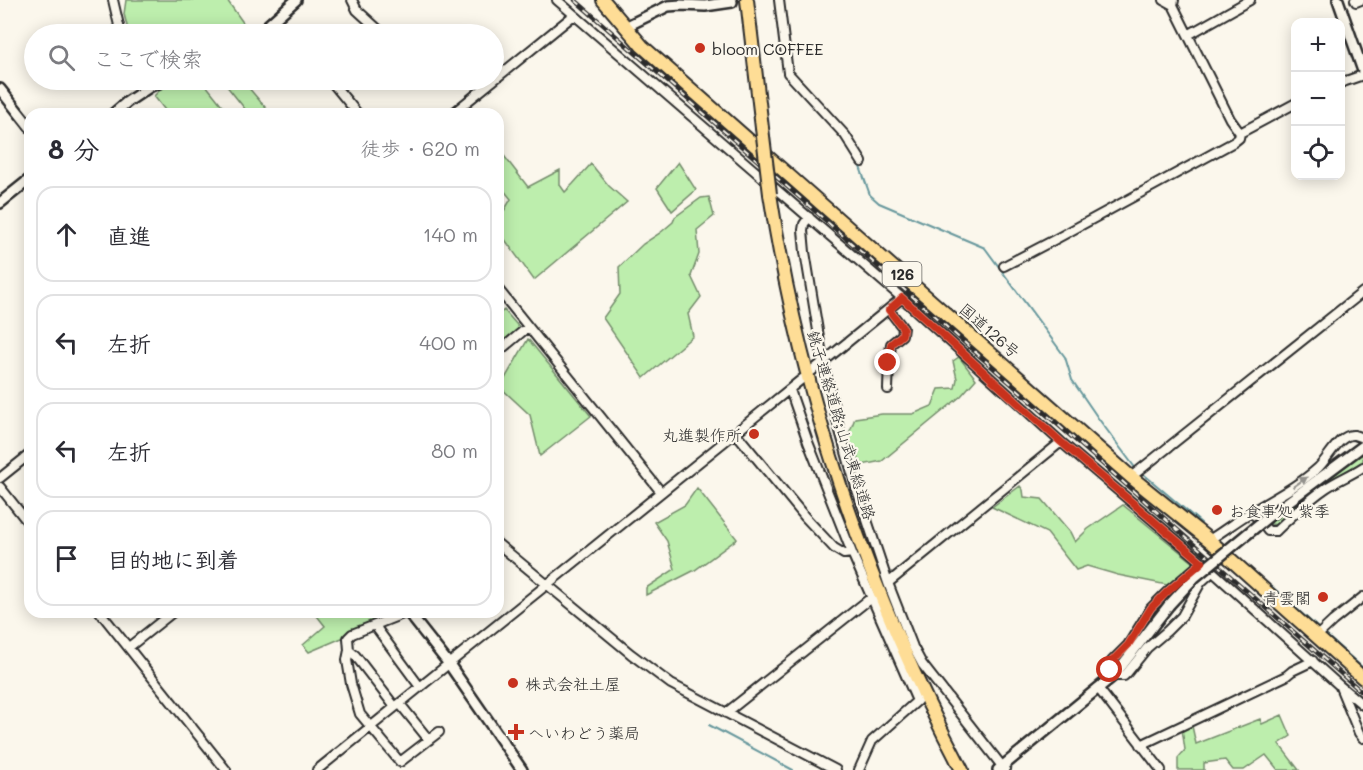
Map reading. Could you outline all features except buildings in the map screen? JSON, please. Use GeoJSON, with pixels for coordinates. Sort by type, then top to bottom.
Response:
{"type":"FeatureCollection","features":[{"type":"Feature","properties":{"kind":"highway","name":"国道126号"},"geometry":{"type":"LineString","coordinates":[[603,0],[642,45],[1137,472],[1209,540],[1320,633],[1363,678]]}},
{"type":"Feature","properties":{"kind":"highway","name":"銚子連絡道路;山武東総道路"},"geometry":{"type":"LineString","coordinates":[[747,0],[770,195],[794,325],[811,392],[843,494],[882,597],[938,724],[962,770]]}},
{"type":"Feature","properties":{"kind":"street"},"geometry":{"type":"LineString","coordinates":[[113,0],[119,24]]}},
{"type":"Feature","properties":{"kind":"street"},"geometry":{"type":"LineString","coordinates":[[273,24],[296,0]]}},
{"type":"Feature","properties":{"kind":"street"},"geometry":{"type":"LineString","coordinates":[[352,0],[357,10],[372,24]]}},
{"type":"Feature","properties":{"kind":"street"},"geometry":{"type":"LineString","coordinates":[[557,0],[902,298],[1061,442],[1202,562],[1363,705]]}},
{"type":"Feature","properties":{"kind":"street"},"geometry":{"type":"LineString","coordinates":[[779,0],[788,74],[845,135],[862,162]]}},
{"type":"Feature","properties":{"kind":"street"},"geometry":{"type":"LineString","coordinates":[[1164,0],[1173,3],[1230,119],[1240,133]]}},
{"type":"Feature","properties":{"kind":"street"},"geometry":{"type":"LineString","coordinates":[[1188,35],[1250,0]]}},
{"type":"Feature","properties":{"kind":"street"},"geometry":{"type":"LineString","coordinates":[[1338,0],[1361,58],[1363,73],[1345,81]]}},
{"type":"Feature","properties":{"kind":"street"},"geometry":{"type":"LineString","coordinates":[[1355,0],[1356,2],[1361,0]]}},
{"type":"Feature","properties":{"kind":"street"},"geometry":{"type":"LineString","coordinates":[[625,27],[666,3],[705,6],[732,2]]}},
{"type":"Feature","properties":{"kind":"street"},"geometry":{"type":"LineString","coordinates":[[504,72],[574,15]]}},
{"type":"Feature","properties":{"kind":"street"},"geometry":{"type":"LineString","coordinates":[[0,88],[24,119]]}},
{"type":"Feature","properties":{"kind":"street"},"geometry":{"type":"LineString","coordinates":[[120,108],[140,90]]}},
{"type":"Feature","properties":{"kind":"street"},"geometry":{"type":"LineString","coordinates":[[338,90],[353,108]]}},
{"type":"Feature","properties":{"kind":"street"},"geometry":{"type":"LineString","coordinates":[[459,108],[482,90]]}},
{"type":"Feature","properties":{"kind":"street"},"geometry":{"type":"LineString","coordinates":[[1004,266],[1234,142],[1239,138],[1240,133],[1291,106]]}},
{"type":"Feature","properties":{"kind":"street"},"geometry":{"type":"LineString","coordinates":[[0,203],[24,184]]}},
{"type":"Feature","properties":{"kind":"street"},"geometry":{"type":"LineString","coordinates":[[809,217],[803,230],[805,252],[823,362],[855,488],[888,583],[922,664],[1002,769],[1113,676],[1169,604],[1195,577],[1269,516],[1363,446]]}},
{"type":"Feature","properties":{"kind":"street"},"geometry":{"type":"LineString","coordinates":[[1137,472],[1363,292]]}},
{"type":"Feature","properties":{"kind":"street"},"geometry":{"type":"LineString","coordinates":[[504,297],[661,492]]}},
{"type":"Feature","properties":{"kind":"street"},"geometry":{"type":"LineString","coordinates":[[812,371],[902,298]]}},
{"type":"Feature","properties":{"kind":"street"},"geometry":{"type":"LineString","coordinates":[[888,389],[891,344],[902,335],[903,328],[889,310]]}},
{"type":"Feature","properties":{"kind":"street"},"geometry":{"type":"LineString","coordinates":[[504,347],[528,327]]}},
{"type":"Feature","properties":{"kind":"street"},"geometry":{"type":"LineString","coordinates":[[317,770],[802,379]]}},
{"type":"Feature","properties":{"kind":"street"},"geometry":{"type":"LineString","coordinates":[[790,390],[816,464],[852,553],[917,701],[872,741],[859,770]]}},
{"type":"Feature","properties":{"kind":"street"},"geometry":{"type":"LineString","coordinates":[[735,432],[805,517],[834,548],[840,553],[852,553]]}},
{"type":"Feature","properties":{"kind":"street"},"geometry":{"type":"LineString","coordinates":[[1209,540],[1312,473],[1321,466],[1338,442],[1353,434],[1363,438]]}},
{"type":"Feature","properties":{"kind":"street"},"geometry":{"type":"LineString","coordinates":[[888,583],[1061,442]]}},
{"type":"Feature","properties":{"kind":"street"},"geometry":{"type":"LineString","coordinates":[[0,478],[24,459]]}},
{"type":"Feature","properties":{"kind":"street"},"geometry":{"type":"LineString","coordinates":[[1250,513],[1258,518],[1269,531],[1275,531],[1327,487],[1363,467]]}},
{"type":"Feature","properties":{"kind":"street"},"geometry":{"type":"LineString","coordinates":[[0,487],[24,517]]}},
{"type":"Feature","properties":{"kind":"street"},"geometry":{"type":"LineString","coordinates":[[504,549],[631,654],[671,684],[836,770]]}},
{"type":"Feature","properties":{"kind":"street"},"geometry":{"type":"LineString","coordinates":[[1113,676],[1110,670],[1112,661],[1128,645],[1151,608],[1202,562]]}},
{"type":"Feature","properties":{"kind":"street"},"geometry":{"type":"LineString","coordinates":[[1113,676],[1124,676],[1137,658],[1182,616],[1201,582],[1212,572]]}},
{"type":"Feature","properties":{"kind":"street"},"geometry":{"type":"LineString","coordinates":[[726,713],[872,597]]}},
{"type":"Feature","properties":{"kind":"street"},"geometry":{"type":"LineString","coordinates":[[1320,633],[1363,597]]}},
{"type":"Feature","properties":{"kind":"street"},"geometry":{"type":"LineString","coordinates":[[105,618],[223,769]]}},
{"type":"Feature","properties":{"kind":"street"},"geometry":{"type":"LineString","coordinates":[[129,647],[165,618]]}},
{"type":"Feature","properties":{"kind":"street"},"geometry":{"type":"LineString","coordinates":[[393,618],[352,634],[348,638],[347,660],[360,714],[400,762],[439,732]]}},
{"type":"Feature","properties":{"kind":"street"},"geometry":{"type":"LineString","coordinates":[[413,618],[448,664],[522,770]]}},
{"type":"Feature","properties":{"kind":"street"},"geometry":{"type":"LineString","coordinates":[[376,625],[420,687]]}},
{"type":"Feature","properties":{"kind":"street"},"geometry":{"type":"LineString","coordinates":[[349,650],[429,740]]}},
{"type":"Feature","properties":{"kind":"street"},"geometry":{"type":"LineString","coordinates":[[1141,745],[1313,661]]}},
{"type":"Feature","properties":{"kind":"street"},"geometry":{"type":"LineString","coordinates":[[1340,686],[1363,738]]}},
{"type":"Feature","properties":{"kind":"street"},"geometry":{"type":"LineString","coordinates":[[1098,688],[1161,770]]}},
{"type":"Feature","properties":{"kind":"green space"},"geometry":{"type":"Polygon","coordinates":[[[126,0],[227,0],[244,24],[126,24],[124,14],[126,0]]]}},
{"type":"Feature","properties":{"kind":"green space"},"geometry":{"type":"Polygon","coordinates":[[[160,90],[210,90],[224,108],[163,108],[154,96],[160,90]]]}},
{"type":"Feature","properties":{"kind":"green space"},"geometry":{"type":"Polygon","coordinates":[[[230,90],[251,90],[266,108],[244,108],[230,90]]]}},
{"type":"Feature","properties":{"kind":"green space"},"geometry":{"type":"Polygon","coordinates":[[[504,156],[528,187],[560,170],[560,185],[565,192],[591,164],[609,186],[627,202],[534,280],[504,238],[504,211],[511,199],[504,190],[504,156]]]}},
{"type":"Feature","properties":{"kind":"green space"},"geometry":{"type":"Polygon","coordinates":[[[678,162],[696,190],[672,211],[657,188],[678,162]]]}},
{"type":"Feature","properties":{"kind":"green space"},"geometry":{"type":"Polygon","coordinates":[[[709,197],[714,216],[697,230],[699,254],[691,276],[701,297],[688,314],[693,336],[644,378],[603,318],[620,294],[619,267],[643,244],[673,222],[675,217],[701,198],[709,197]]]}},
{"type":"Feature","properties":{"kind":"green space"},"geometry":{"type":"Polygon","coordinates":[[[504,310],[523,332],[504,347],[504,310]]]}},
{"type":"Feature","properties":{"kind":"green space"},"geometry":{"type":"Polygon","coordinates":[[[528,339],[591,416],[540,456],[530,415],[504,391],[504,380],[528,339]]]}},
{"type":"Feature","properties":{"kind":"green space"},"geometry":{"type":"Polygon","coordinates":[[[959,357],[976,379],[961,396],[882,461],[862,465],[847,439],[855,418],[882,414],[913,414],[932,406],[939,389],[955,388],[957,379],[953,361],[959,357]]]}},
{"type":"Feature","properties":{"kind":"green space"},"geometry":{"type":"Polygon","coordinates":[[[1363,452],[1363,464],[1278,525],[1270,523],[1363,452]]]}},
{"type":"Feature","properties":{"kind":"green space"},"geometry":{"type":"Polygon","coordinates":[[[1020,486],[1024,497],[1042,499],[1070,532],[1075,542],[1088,529],[1123,505],[1195,564],[1167,585],[1087,566],[1076,570],[1047,533],[992,507],[1020,486]]]}},
{"type":"Feature","properties":{"kind":"green space"},"geometry":{"type":"Polygon","coordinates":[[[697,488],[737,539],[695,570],[646,595],[646,588],[675,569],[667,541],[654,522],[685,505],[697,488]]]}},
{"type":"Feature","properties":{"kind":"green space"},"geometry":{"type":"Polygon","coordinates":[[[319,618],[389,618],[309,652],[303,645],[325,626],[319,618]]]}},
{"type":"Feature","properties":{"kind":"green space"},"geometry":{"type":"Polygon","coordinates":[[[1282,715],[1291,736],[1279,744],[1299,770],[1278,770],[1266,755],[1244,770],[1233,770],[1225,760],[1204,763],[1204,770],[1178,770],[1178,758],[1185,750],[1182,729],[1192,726],[1196,744],[1260,719],[1262,724],[1282,715]]]}},
{"type":"Feature","properties":{"kind":"waterway"},"geometry":{"type":"LineString","coordinates":[[788,79],[843,139]]}},
{"type":"Feature","properties":{"kind":"waterway"},"geometry":{"type":"LineString","coordinates":[[859,164],[870,195],[879,203],[985,248],[1065,357],[1072,380],[1136,469]]}},
{"type":"Feature","properties":{"kind":"waterway"},"geometry":{"type":"LineString","coordinates":[[1141,472],[1201,523]]}},
{"type":"Feature","properties":{"kind":"waterway"},"geometry":{"type":"LineString","coordinates":[[1271,586],[1363,668]]}},
{"type":"Feature","properties":{"kind":"waterway"},"geometry":{"type":"LineString","coordinates":[[709,725],[793,770]]}},
{"type":"Feature","properties":{"kind":"railway"},"geometry":{"type":"LineString","coordinates":[[575,0],[1363,693]]}},
{"type":"Feature","properties":{"kind":"place","name":"bloom COFFEE"},"geometry":{"type":"Point","coordinates":[700,48]}},
{"type":"Feature","properties":{"kind":"place","name":"丸進製作所"},"geometry":{"type":"Point","coordinates":[754,434]}},
{"type":"Feature","properties":{"kind":"place","name":"お食事処 紫季"},"geometry":{"type":"Point","coordinates":[1217,510]}},
{"type":"Feature","properties":{"kind":"place","name":"青雲閣"},"geometry":{"type":"Point","coordinates":[1323,597]}},
{"type":"Feature","properties":{"kind":"place","name":"株式会社土屋"},"geometry":{"type":"Point","coordinates":[513,683]}},
{"type":"Feature","properties":{"kind":"place","name":"へいわどう薬局"},"geometry":{"type":"Point","coordinates":[516,732]}},
{"type":"Feature","properties":{"kind":"route"},"geometry":{"type":"LineString","coordinates":[[888,363],[891,344],[902,335],[903,328],[889,310],[902,298],[1061,442],[1202,562],[1151,608],[1128,645],[1112,661],[1110,670]]}}]}
